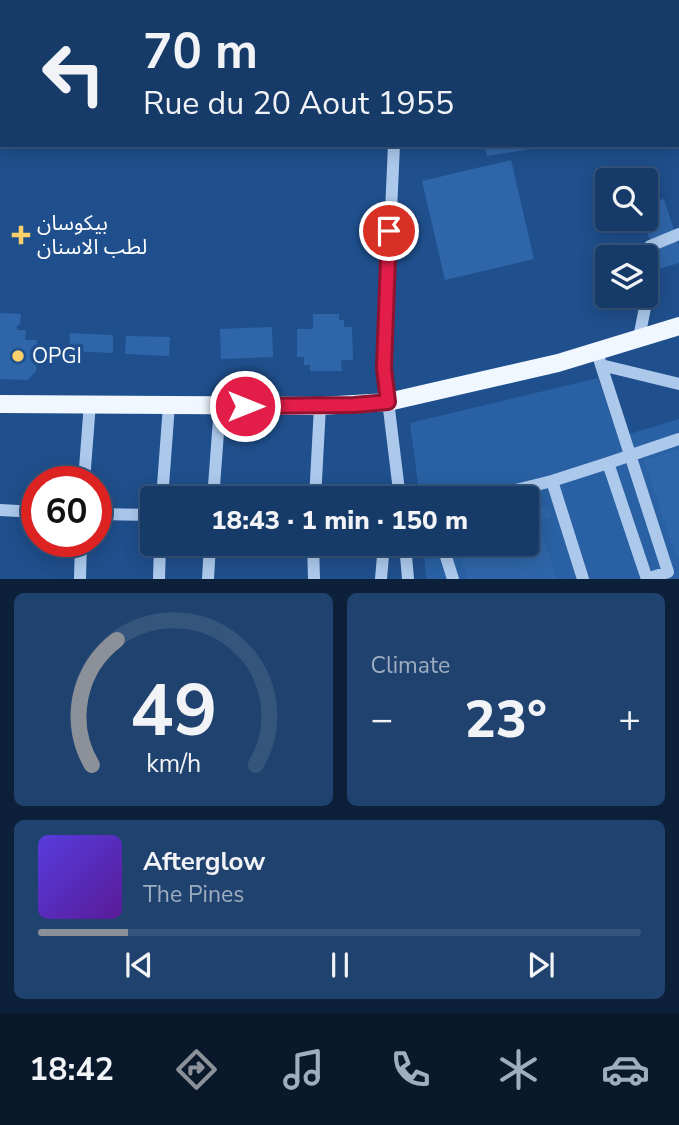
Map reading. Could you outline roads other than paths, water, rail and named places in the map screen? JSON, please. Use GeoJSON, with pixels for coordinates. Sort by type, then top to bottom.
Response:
{"type":"FeatureCollection","features":[{"type":"Feature","properties":{"kind":"main road"},"geometry":{"type":"LineString","coordinates":[[0,404],[320,406],[388,402],[599,358],[639,338],[679,326]]}},
{"type":"Feature","properties":{"kind":"street"},"geometry":{"type":"LineString","coordinates":[[394,147],[384,359],[398,486]]}},
{"type":"Feature","properties":{"kind":"street"},"geometry":{"type":"LineString","coordinates":[[639,338],[650,282],[650,246],[679,234]]}},
{"type":"Feature","properties":{"kind":"street"},"geometry":{"type":"LineString","coordinates":[[599,358],[679,384]]}},
{"type":"Feature","properties":{"kind":"street"},"geometry":{"type":"LineString","coordinates":[[599,358],[629,458],[673,571],[647,579],[608,463]]}},
{"type":"Feature","properties":{"kind":"street"},"geometry":{"type":"LineString","coordinates":[[85,466],[90,403]]}},
{"type":"Feature","properties":{"kind":"street"},"geometry":{"type":"LineString","coordinates":[[163,486],[169,405]]}},
{"type":"Feature","properties":{"kind":"street"},"geometry":{"type":"LineString","coordinates":[[214,486],[219,406]]}},
{"type":"Feature","properties":{"kind":"street"},"geometry":{"type":"LineString","coordinates":[[316,486],[320,406]]}},
{"type":"Feature","properties":{"kind":"street"},"geometry":{"type":"LineString","coordinates":[[532,486],[629,458],[679,439]]}},
{"type":"Feature","properties":{"kind":"street"},"geometry":{"type":"LineString","coordinates":[[552,481],[583,579]]}},
{"type":"Feature","properties":{"kind":"street"},"geometry":{"type":"LineString","coordinates":[[0,510],[21,511]]}},
{"type":"Feature","properties":{"kind":"street"},"geometry":{"type":"LineString","coordinates":[[112,514],[140,515]]}},
{"type":"Feature","properties":{"kind":"street"},"geometry":{"type":"LineString","coordinates":[[159,579],[160,556]]}},
{"type":"Feature","properties":{"kind":"street"},"geometry":{"type":"LineString","coordinates":[[208,579],[209,556]]}},
{"type":"Feature","properties":{"kind":"street"},"geometry":{"type":"LineString","coordinates":[[313,556],[314,579]]}},
{"type":"Feature","properties":{"kind":"street"},"geometry":{"type":"LineString","coordinates":[[381,579],[383,556]]}},
{"type":"Feature","properties":{"kind":"street"},"geometry":{"type":"LineString","coordinates":[[406,556],[408,579]]}},
{"type":"Feature","properties":{"kind":"street"},"geometry":{"type":"LineString","coordinates":[[446,556],[453,579]]}},
{"type":"Feature","properties":{"kind":"street"},"geometry":{"type":"LineString","coordinates":[[80,579],[81,557]]}},
{"type":"Feature","properties":{"kind":"place","name":"بيكوسان لطب الاسنان"},"geometry":{"type":"Point","coordinates":[21,235]}},
{"type":"Feature","properties":{"kind":"place","name":"OPGI"},"geometry":{"type":"Point","coordinates":[18,356]}}]}
